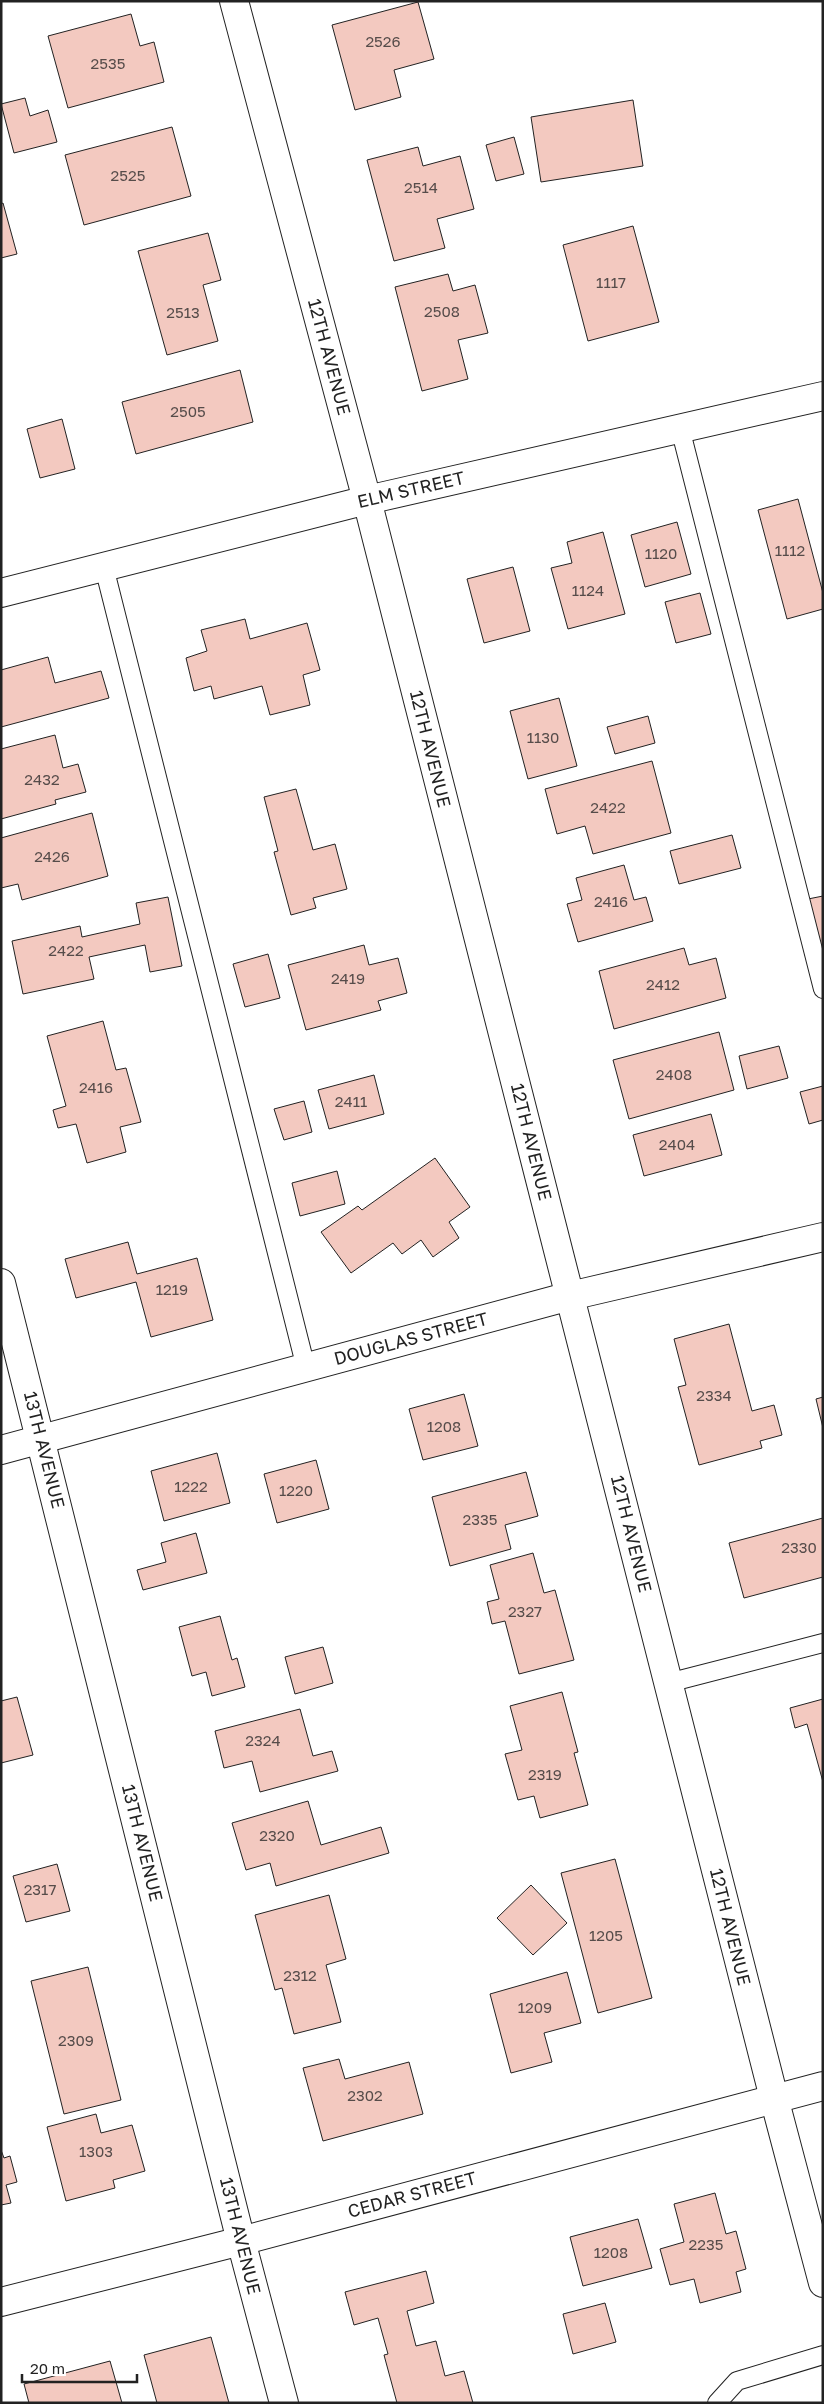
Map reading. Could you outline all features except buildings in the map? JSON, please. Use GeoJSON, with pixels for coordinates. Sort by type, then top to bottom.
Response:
{"type":"FeatureCollection","features":[{"type":"Feature","properties":{"kind":"street","name":"12TH AVENUE"},"geometry":{"type":"LineString","coordinates":[[234,1],[367,500],[774,2098],[823,2283]]}},
{"type":"Feature","properties":{"kind":"street","name":"ELM STREET"},"geometry":{"type":"LineString","coordinates":[[1,593],[367,500],[823,396]]}},
{"type":"Feature","properties":{"kind":"street","name":"DOUGLAS STREET"},"geometry":{"type":"LineString","coordinates":[[1,1450],[570,1296],[823,1237]]}},
{"type":"Feature","properties":{"kind":"street","name":"13TH AVENUE"},"geometry":{"type":"LineString","coordinates":[[1,1283],[42,1440],[240,2241],[284,2403]]}},
{"type":"Feature","properties":{"kind":"street","name":"CEDAR STREET"},"geometry":{"type":"LineString","coordinates":[[1,2302],[240,2241],[823,2086]]}},
{"type":"Feature","properties":{"kind":"lane"},"geometry":{"type":"LineString","coordinates":[[680,428],[823,989]]}},
{"type":"Feature","properties":{"kind":"lane"},"geometry":{"type":"LineString","coordinates":[[104,567],[306,1368]]}},
{"type":"Feature","properties":{"kind":"lane"},"geometry":{"type":"LineString","coordinates":[[668,1683],[823,1643]]}},
{"type":"Feature","properties":{"kind":"lane"},"geometry":{"type":"LineString","coordinates":[[717,2403],[736,2382],[823,2355]]}}]}
